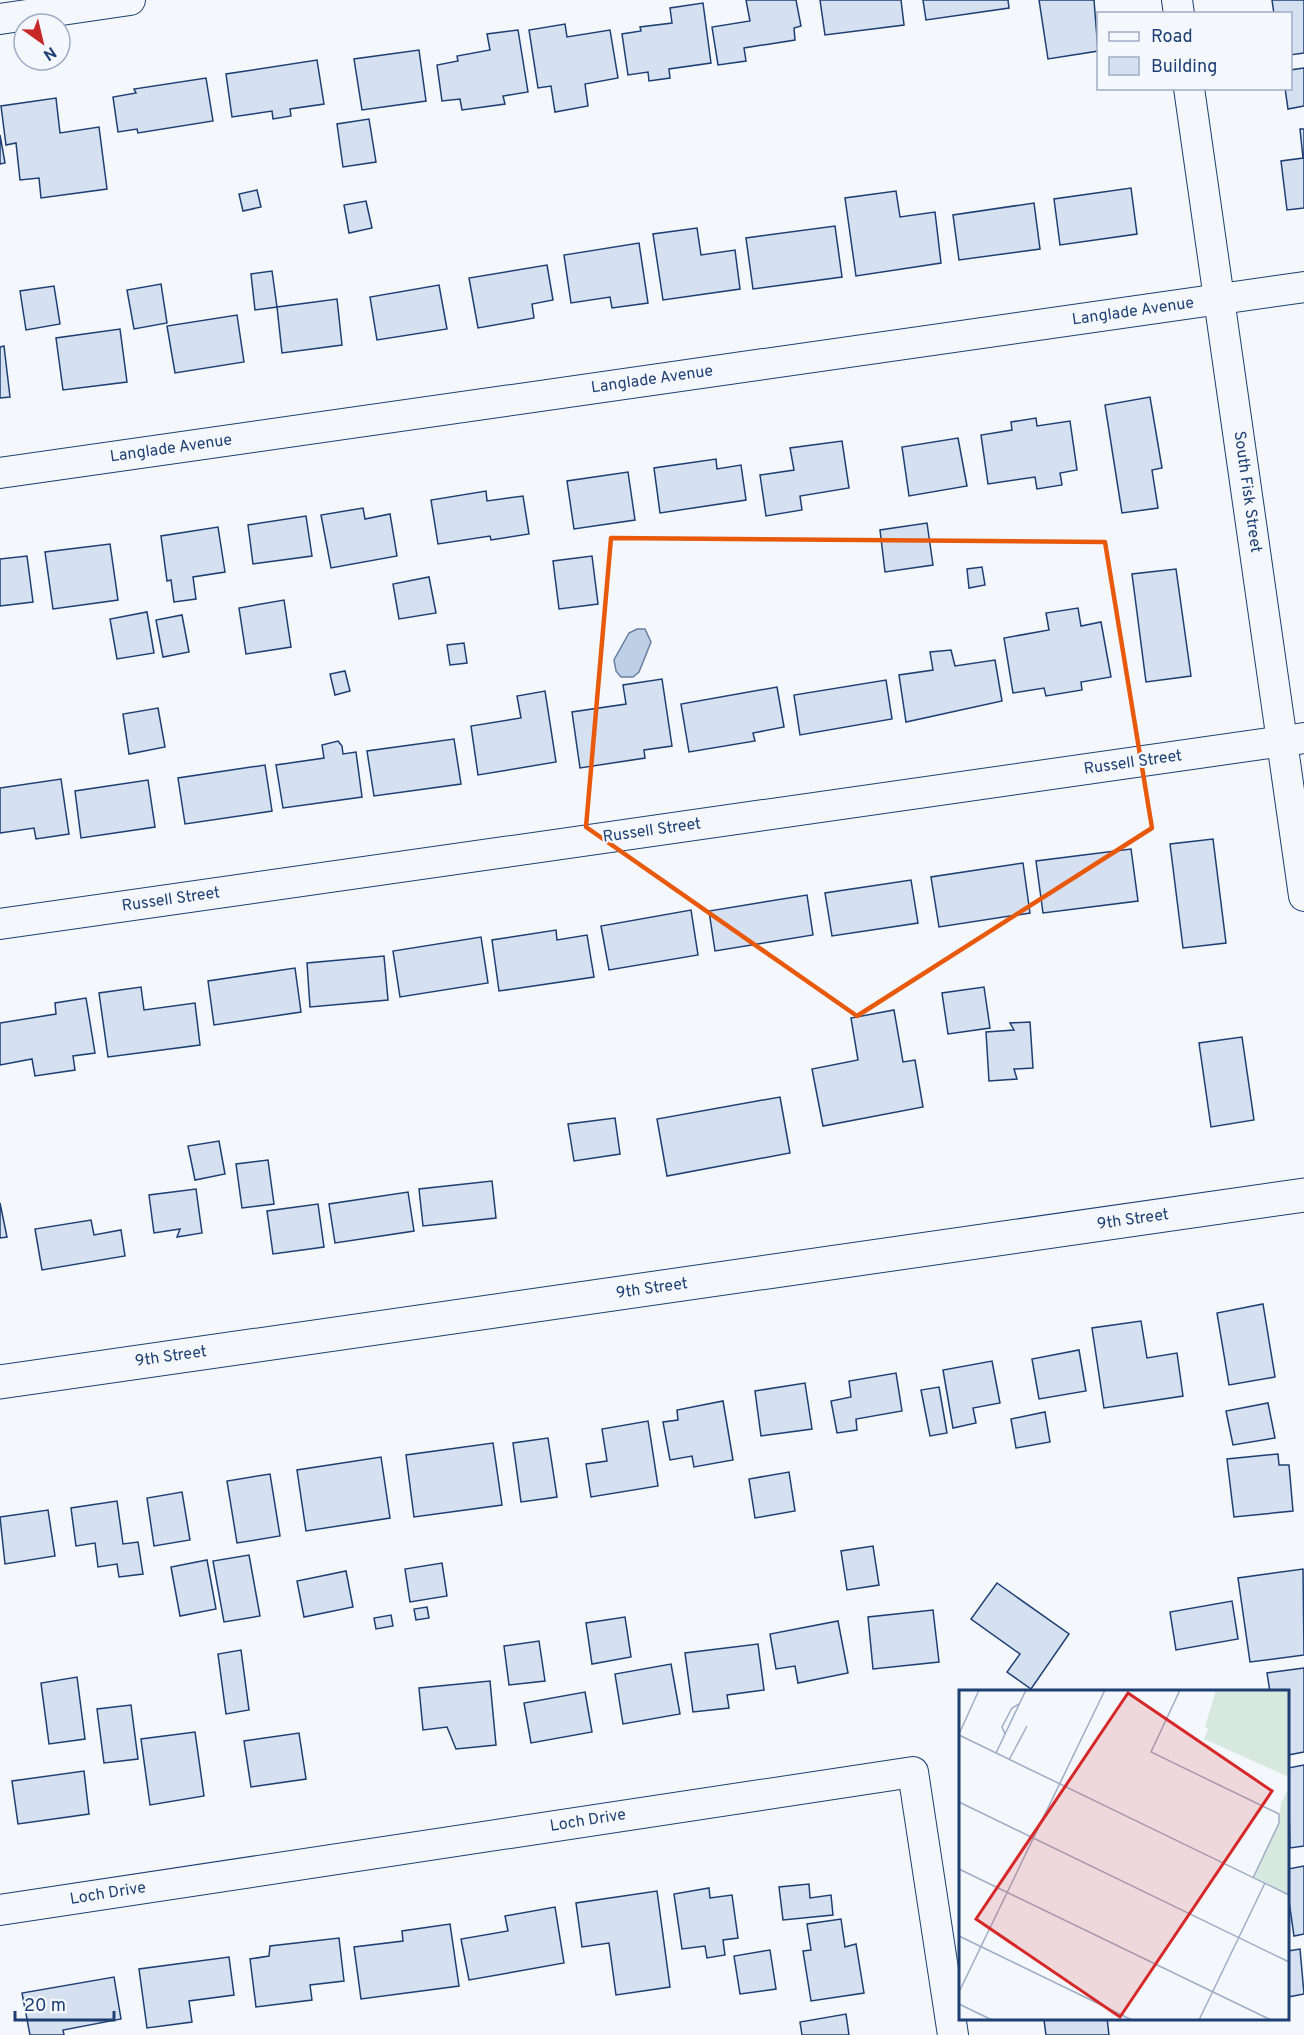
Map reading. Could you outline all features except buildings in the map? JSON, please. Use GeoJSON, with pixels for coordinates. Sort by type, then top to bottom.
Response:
{"type":"FeatureCollection","features":[{"type":"Feature","properties":{"kind":"street"},"geometry":{"type":"LineString","coordinates":[[0,19],[130,0]]}},
{"type":"Feature","properties":{"kind":"street","name":"South Fisk Street"},"geometry":{"type":"LineString","coordinates":[[1189,90],[1219,299],[1293,740],[1304,896]]}},
{"type":"Feature","properties":{"kind":"street","name":"Langlade Avenue"},"geometry":{"type":"LineString","coordinates":[[0,473],[1304,287]]}},
{"type":"Feature","properties":{"kind":"street","name":"Russell Street"},"geometry":{"type":"LineString","coordinates":[[0,924],[1293,740]]}},
{"type":"Feature","properties":{"kind":"street","name":"9th Street"},"geometry":{"type":"LineString","coordinates":[[0,1382],[1304,1195]]}},
{"type":"Feature","properties":{"kind":"street","name":"Loch Drive"},"geometry":{"type":"LineString","coordinates":[[0,1910],[913,1772],[953,2035]]}},
{"type":"Feature","properties":{"kind":"highlighted area"},"geometry":{"type":"Polygon","coordinates":[[[611,538],[1105,542],[1152,828],[857,1016],[586,827],[611,538]]]}},
{"type":"Feature","properties":{"kind":"water"},"geometry":{"type":"Polygon","coordinates":[[[637,629],[645,629],[651,642],[639,672],[633,677],[621,677],[616,671],[614,660],[629,633],[637,629]]]}}]}
